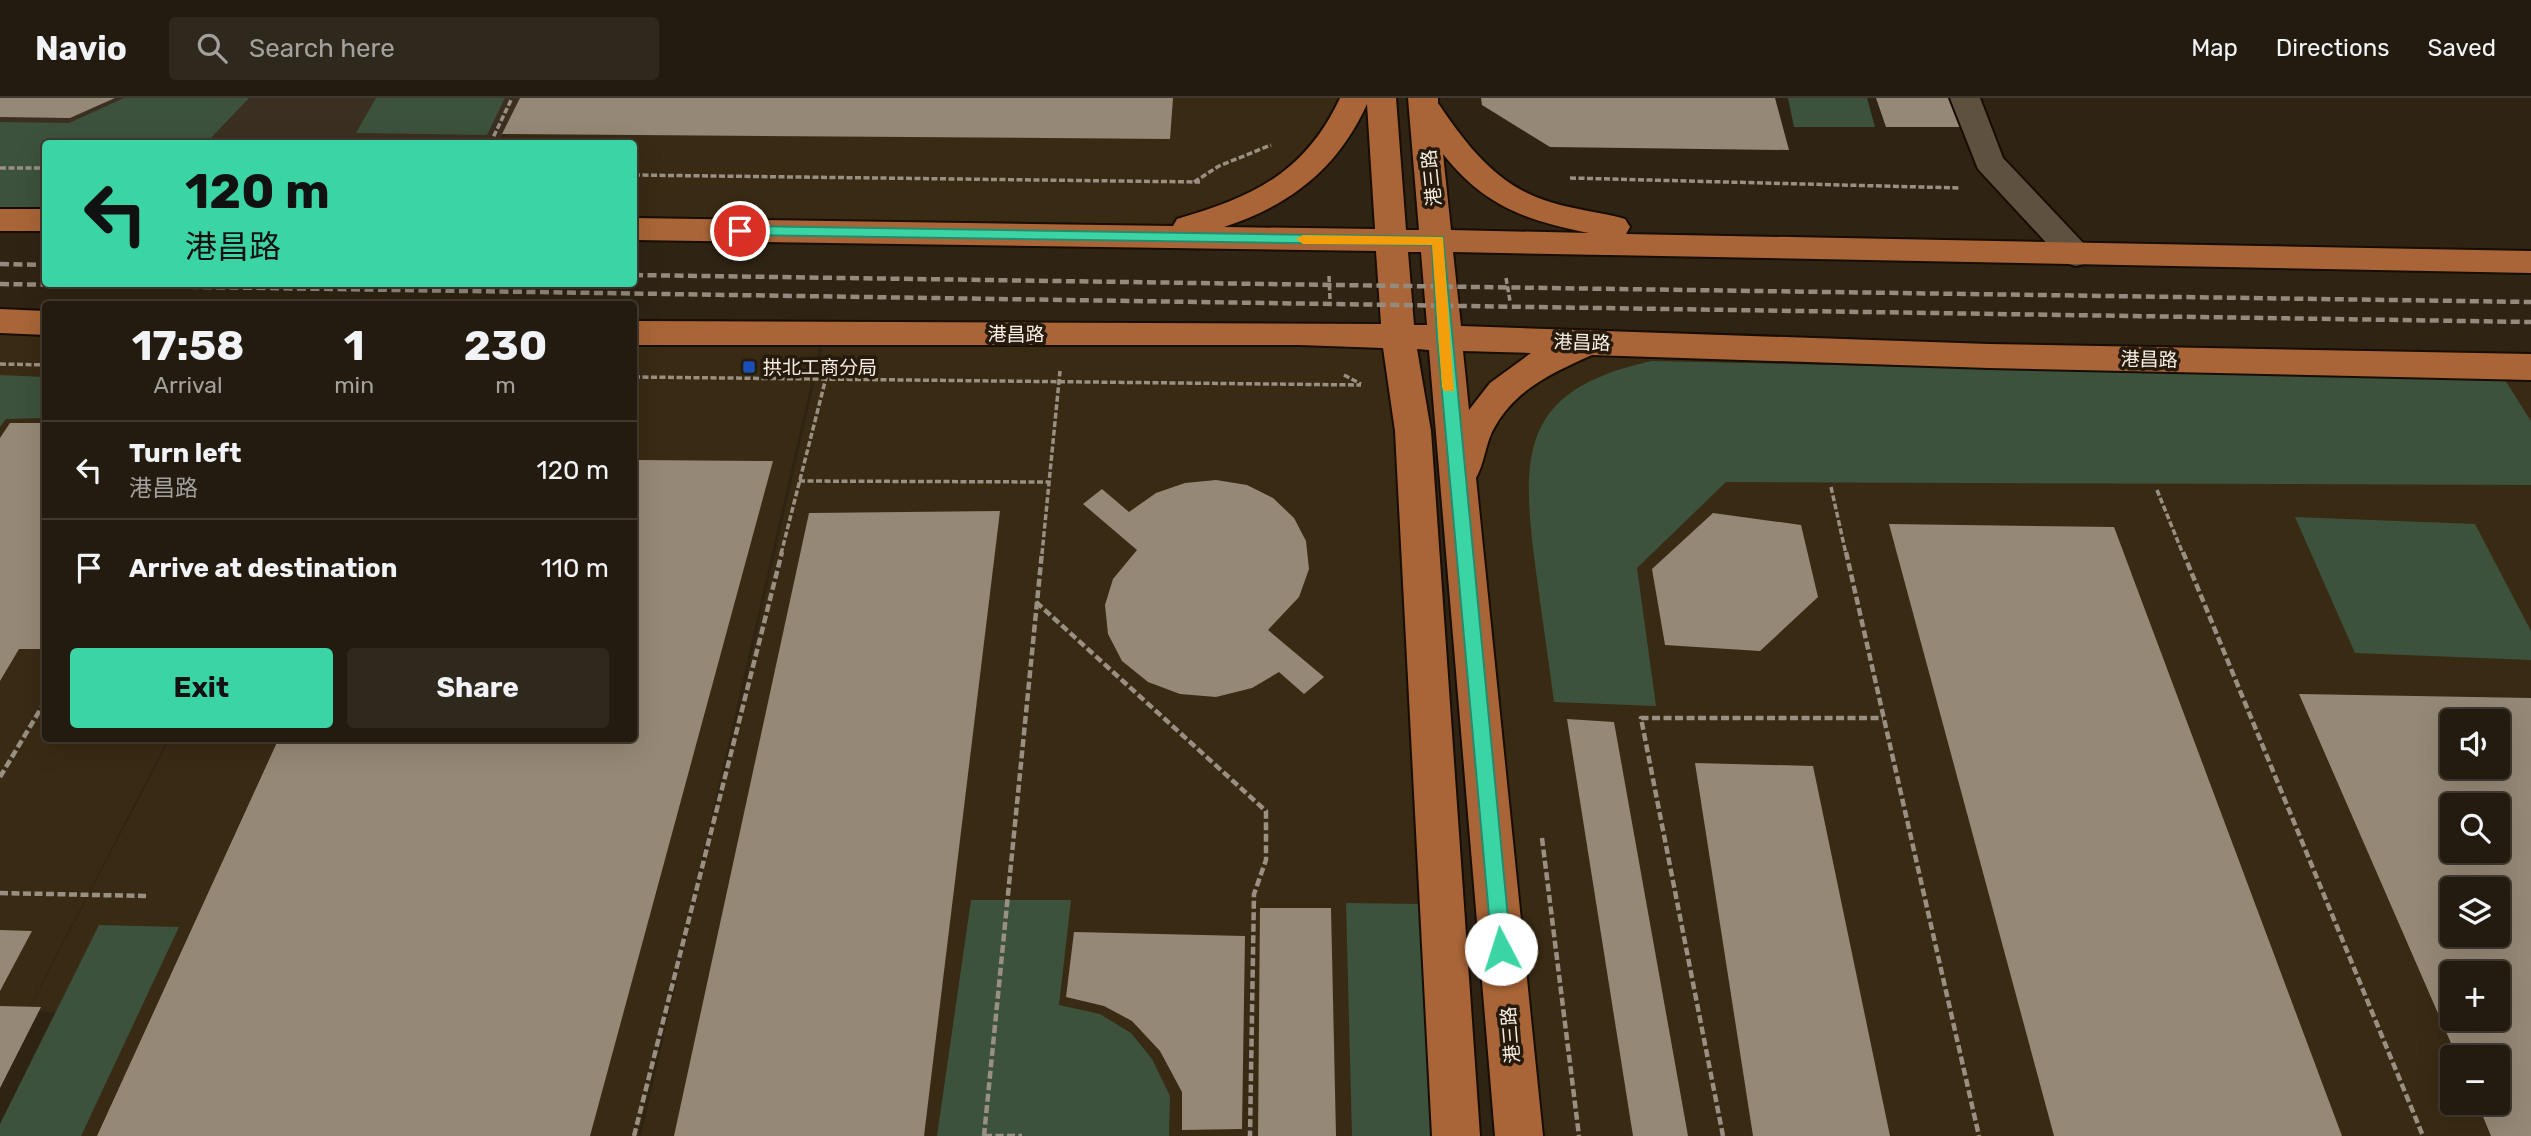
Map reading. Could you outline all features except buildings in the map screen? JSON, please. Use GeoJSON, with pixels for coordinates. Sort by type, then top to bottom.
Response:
{"type":"FeatureCollection","features":[{"type":"Feature","properties":{"kind":"main road"},"geometry":{"type":"LineString","coordinates":[[1149,238],[1228,216],[1276,195],[1320,160],[1346,121],[1355,98]]}},
{"type":"Feature","properties":{"kind":"main road"},"geometry":{"type":"LineString","coordinates":[[1381,98],[1398,335],[1413,431],[1456,1136]]}},
{"type":"Feature","properties":{"kind":"main road"},"geometry":{"type":"LineString","coordinates":[[1424,101],[1451,145],[1508,197],[1567,218],[1712,246]]}},
{"type":"Feature","properties":{"kind":"main road","name":"港三路"},"geometry":{"type":"LineString","coordinates":[[1424,101],[1519,1136]]}},
{"type":"Feature","properties":{"kind":"main road"},"geometry":{"type":"LineString","coordinates":[[0,220],[42,220]]}},
{"type":"Feature","properties":{"kind":"main road"},"geometry":{"type":"LineString","coordinates":[[637,229],[1390,240],[2531,262]]}},
{"type":"Feature","properties":{"kind":"main road"},"geometry":{"type":"LineString","coordinates":[[0,321],[42,323]]}},
{"type":"Feature","properties":{"kind":"main road","name":"港昌路"},"geometry":{"type":"LineString","coordinates":[[637,333],[1398,335],[1989,356],[2531,367]]}},
{"type":"Feature","properties":{"kind":"main road"},"geometry":{"type":"LineString","coordinates":[[1458,494],[1468,448],[1476,427],[1490,405],[1512,383],[1536,365],[1561,351],[1595,342]]}},
{"type":"Feature","properties":{"kind":"lane"},"geometry":{"type":"LineString","coordinates":[[1965,98],[1989,162],[2076,255]]}},
{"type":"Feature","properties":{"kind":"path"},"geometry":{"type":"LineString","coordinates":[[492,140],[512,98]]}},
{"type":"Feature","properties":{"kind":"path"},"geometry":{"type":"LineString","coordinates":[[637,175],[1193,182],[1219,166],[1280,142]]}},
{"type":"Feature","properties":{"kind":"path"},"geometry":{"type":"LineString","coordinates":[[0,168],[42,168]]}},
{"type":"Feature","properties":{"kind":"path"},"geometry":{"type":"LineString","coordinates":[[1562,177],[1969,188]]}},
{"type":"Feature","properties":{"kind":"path"},"geometry":{"type":"LineString","coordinates":[[634,1136],[830,361]]}},
{"type":"Feature","properties":{"kind":"path"},"geometry":{"type":"LineString","coordinates":[[1022,1136],[984,1136],[1061,363]]}},
{"type":"Feature","properties":{"kind":"path"},"geometry":{"type":"LineString","coordinates":[[0,364],[42,365]]}},
{"type":"Feature","properties":{"kind":"path"},"geometry":{"type":"LineString","coordinates":[[1333,369],[1363,386],[1370,394]]}},
{"type":"Feature","properties":{"kind":"path"},"geometry":{"type":"LineString","coordinates":[[637,377],[1363,386]]}},
{"type":"Feature","properties":{"kind":"path"},"geometry":{"type":"LineString","coordinates":[[799,481],[1048,482]]}},
{"type":"Feature","properties":{"kind":"path"},"geometry":{"type":"LineString","coordinates":[[1830,487],[1979,1136]]}},
{"type":"Feature","properties":{"kind":"path"},"geometry":{"type":"LineString","coordinates":[[2157,490],[2423,1136]]}},
{"type":"Feature","properties":{"kind":"path"},"geometry":{"type":"LineString","coordinates":[[1036,602],[1266,811],[1266,860],[1254,894],[1250,1136]]}},
{"type":"Feature","properties":{"kind":"path"},"geometry":{"type":"LineString","coordinates":[[0,778],[42,707]]}},
{"type":"Feature","properties":{"kind":"path"},"geometry":{"type":"LineString","coordinates":[[1723,1136],[1641,719],[1883,718]]}},
{"type":"Feature","properties":{"kind":"path"},"geometry":{"type":"LineString","coordinates":[[1542,836],[1579,1136]]}},
{"type":"Feature","properties":{"kind":"path"},"geometry":{"type":"LineString","coordinates":[[0,893],[146,896]]}},
{"type":"Feature","properties":{"kind":"shaded area"},"geometry":{"type":"Polygon","coordinates":[[[0,98],[522,98],[501,140],[42,140],[42,151],[0,220],[0,98]]]}},
{"type":"Feature","properties":{"kind":"shaded area"},"geometry":{"type":"Polygon","coordinates":[[[523,98],[1353,98],[1274,195],[1148,236],[637,229],[637,140],[502,140],[523,98]]]}},
{"type":"Feature","properties":{"kind":"shaded area"},"geometry":{"type":"Polygon","coordinates":[[[0,326],[42,327],[42,742],[166,742],[29,1008],[0,1008],[0,326]]]}},
{"type":"Feature","properties":{"kind":"shaded area"},"geometry":{"type":"Polygon","coordinates":[[[637,337],[821,340],[638,1136],[27,1136],[83,1013],[28,1011],[168,742],[637,742],[637,337]]]}},
{"type":"Feature","properties":{"kind":"shaded area"},"geometry":{"type":"Polygon","coordinates":[[[1394,338],[1451,1136],[641,1136],[824,340],[1394,338]]]}},
{"type":"Feature","properties":{"kind":"shaded area"},"geometry":{"type":"Polygon","coordinates":[[[1447,339],[2531,367],[2531,1136],[1524,1136],[1447,339]]]}},
{"type":"Feature","properties":{"kind":"green space"},"geometry":{"type":"Polygon","coordinates":[[[124,98],[249,98],[209,140],[42,140],[42,213],[0,212],[0,122],[69,123],[124,98]]]}},
{"type":"Feature","properties":{"kind":"green space"},"geometry":{"type":"Polygon","coordinates":[[[376,98],[505,98],[487,135],[356,133],[376,98]]]}},
{"type":"Feature","properties":{"kind":"green space"},"geometry":{"type":"Polygon","coordinates":[[[1788,98],[1867,98],[1875,127],[1794,127],[1788,98]]]}},
{"type":"Feature","properties":{"kind":"green space"},"geometry":{"type":"Polygon","coordinates":[[[1652,361],[2505,380],[2531,421],[2531,485],[1726,482],[1637,568],[1656,706],[1554,702],[1530,523],[1532,456],[1540,430],[1555,407],[1578,388],[1610,373],[1652,361]]]}},
{"type":"Feature","properties":{"kind":"green space"},"geometry":{"type":"Polygon","coordinates":[[[0,375],[42,377],[42,418],[6,419],[0,427],[0,375]]]}},
{"type":"Feature","properties":{"kind":"green space"},"geometry":{"type":"Polygon","coordinates":[[[2295,517],[2475,524],[2531,631],[2531,660],[2355,653],[2295,517]]]}},
{"type":"Feature","properties":{"kind":"green space"},"geometry":{"type":"Polygon","coordinates":[[[971,900],[1071,900],[1059,1005],[1100,1014],[1131,1033],[1152,1059],[1170,1096],[1169,1136],[937,1136],[971,900]]]}},
{"type":"Feature","properties":{"kind":"green space"},"geometry":{"type":"Polygon","coordinates":[[[1346,903],[1421,904],[1435,1136],[1352,1136],[1346,903]]]}},
{"type":"Feature","properties":{"kind":"green space"},"geometry":{"type":"Polygon","coordinates":[[[99,925],[179,927],[81,1136],[0,1136],[0,1124],[99,925]]]}},
{"type":"Feature","properties":{"kind":"railway"},"geometry":{"type":"LineString","coordinates":[[0,264],[42,265]]}},
{"type":"Feature","properties":{"kind":"railway"},"geometry":{"type":"LineString","coordinates":[[637,275],[2531,302]]}},
{"type":"Feature","properties":{"kind":"railway"},"geometry":{"type":"LineString","coordinates":[[0,284],[42,285]]}},
{"type":"Feature","properties":{"kind":"railway"},"geometry":{"type":"LineString","coordinates":[[200,287],[2531,322]]}},
{"type":"Feature","properties":{"kind":"slow traffic"},"geometry":{"type":"LineString","coordinates":[[1303,239],[1438,241],[1449,387]]}},
{"type":"Feature","properties":{"kind":"place","name":"拱北工商分局"},"geometry":{"type":"Point","coordinates":[749,367]}},
{"type":"Feature","properties":{"kind":"route"},"geometry":{"type":"LineString","coordinates":[[740,231],[1438,241],[1444,337],[1501,949]]}}]}
